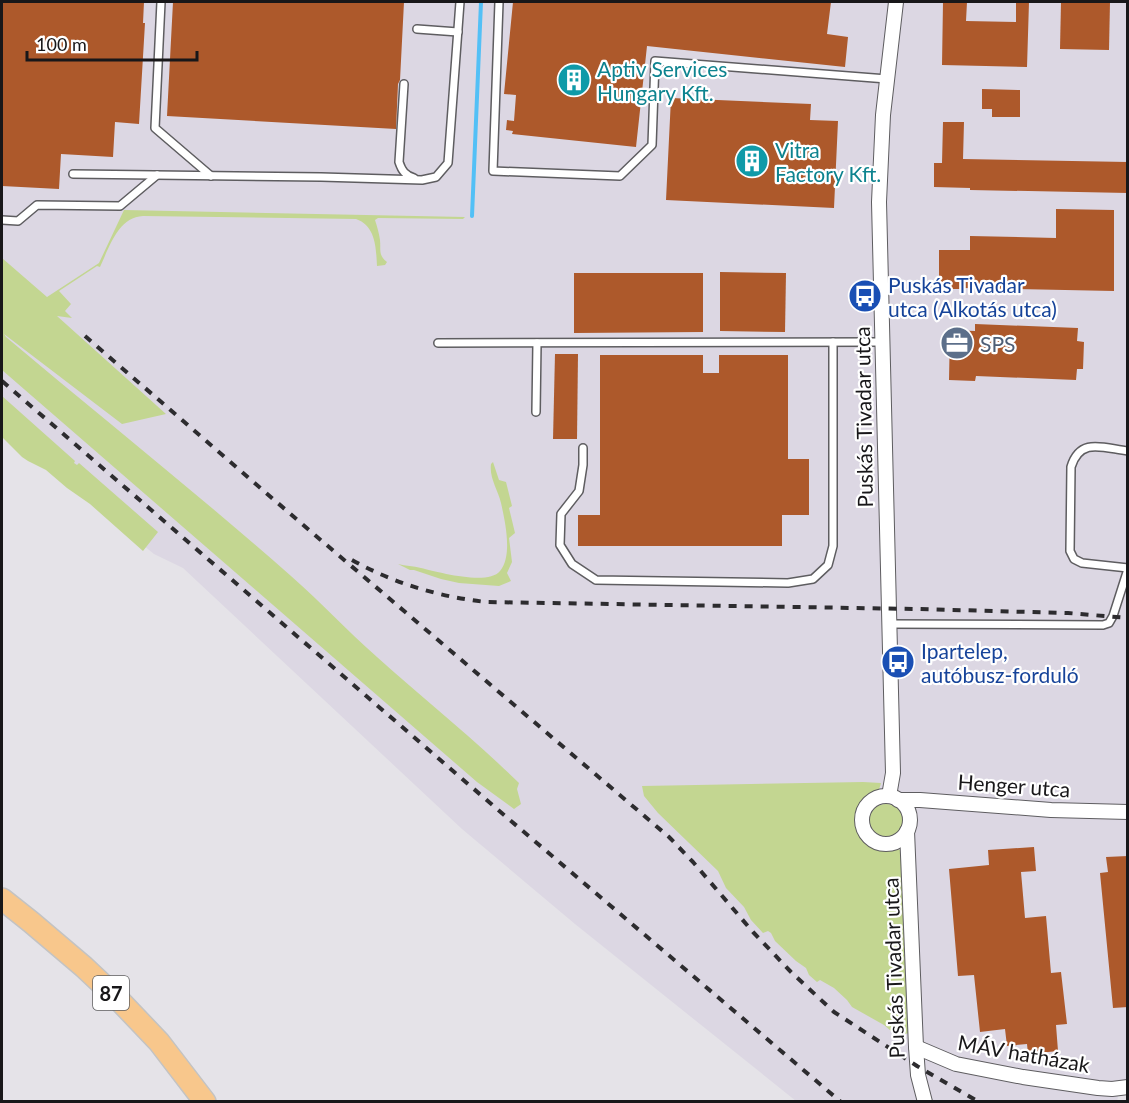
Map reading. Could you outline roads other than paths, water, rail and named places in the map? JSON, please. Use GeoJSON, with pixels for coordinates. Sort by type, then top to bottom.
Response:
{"type":"FeatureCollection","features":[{"type":"Feature","properties":{"kind":"main road","name":"87"},"geometry":{"type":"LineString","coordinates":[[2,899],[84,967],[119,1000],[159,1042],[206,1101]]}},
{"type":"Feature","properties":{"kind":"street","name":"Puskás Tivadar utca"},"geometry":{"type":"LineString","coordinates":[[896,2],[883,115],[879,202],[889,624],[894,798],[907,809],[909,816],[907,831],[916,1047],[918,1075],[925,1101]]}},
{"type":"Feature","properties":{"kind":"street"},"geometry":{"type":"LineString","coordinates":[[894,798],[878,798],[867,807],[862,817],[864,829],[874,841],[885,844],[897,842],[907,831]]}},
{"type":"Feature","properties":{"kind":"street","name":"Henger utca"},"geometry":{"type":"LineString","coordinates":[[894,798],[1052,810],[1128,812]]}},
{"type":"Feature","properties":{"kind":"street","name":"MÁV hatházak"},"geometry":{"type":"LineString","coordinates":[[916,1047],[956,1064],[1023,1077],[1098,1088],[1128,1087]]}},
{"type":"Feature","properties":{"kind":"lane"},"geometry":{"type":"LineString","coordinates":[[161,2],[155,128],[212,176]]}},
{"type":"Feature","properties":{"kind":"lane"},"geometry":{"type":"LineString","coordinates":[[73,174],[422,180],[436,177],[448,164],[460,2]]}},
{"type":"Feature","properties":{"kind":"lane"},"geometry":{"type":"LineString","coordinates":[[499,2],[493,171],[620,176],[652,144],[656,61],[887,80]]}},
{"type":"Feature","properties":{"kind":"lane"},"geometry":{"type":"LineString","coordinates":[[417,29],[458,32]]}},
{"type":"Feature","properties":{"kind":"lane"},"geometry":{"type":"LineString","coordinates":[[404,84],[399,162],[407,176],[422,180]]}},
{"type":"Feature","properties":{"kind":"lane"},"geometry":{"type":"LineString","coordinates":[[2,220],[18,221],[37,205],[120,206],[157,175]]}},
{"type":"Feature","properties":{"kind":"lane"},"geometry":{"type":"LineString","coordinates":[[583,448],[579,491],[561,514],[560,545],[572,564],[596,580],[788,583],[813,579],[828,565],[833,546],[832,342]]}},
{"type":"Feature","properties":{"kind":"lane"},"geometry":{"type":"LineString","coordinates":[[438,343],[882,342]]}},
{"type":"Feature","properties":{"kind":"lane"},"geometry":{"type":"LineString","coordinates":[[536,412],[537,343]]}},
{"type":"Feature","properties":{"kind":"lane"},"geometry":{"type":"LineString","coordinates":[[889,624],[1103,625],[1109,623],[1128,568],[1082,563],[1074,559],[1070,552],[1071,466],[1078,452],[1084,448],[1128,451]]}},
{"type":"Feature","properties":{"kind":"waterway"},"geometry":{"type":"LineString","coordinates":[[472,216],[481,2]]}},
{"type":"Feature","properties":{"kind":"railway"},"geometry":{"type":"LineString","coordinates":[[85,336],[669,837],[753,932],[834,1012],[917,1066],[979,1102]]}},
{"type":"Feature","properties":{"kind":"railway"},"geometry":{"type":"LineString","coordinates":[[2,381],[497,809],[841,1102]]}},
{"type":"Feature","properties":{"kind":"railway"},"geometry":{"type":"LineString","coordinates":[[352,560],[384,576],[417,588],[451,597],[486,602],[918,609],[1068,613],[1128,618]]}},
{"type":"Feature","properties":{"kind":"place","name":"Aptiv Services Hungary Kft."},"geometry":{"type":"Point","coordinates":[574,80]}},
{"type":"Feature","properties":{"kind":"place","name":"Vitra Factory Kft."},"geometry":{"type":"Point","coordinates":[752,161]}},
{"type":"Feature","properties":{"kind":"place","name":"Puskás Tivadar utca (Alkotás utca)"},"geometry":{"type":"Point","coordinates":[865,296]}},
{"type":"Feature","properties":{"kind":"place","name":"SPS"},"geometry":{"type":"Point","coordinates":[957,343]}},
{"type":"Feature","properties":{"kind":"place","name":"Ipartelep, autóbusz-forduló"},"geometry":{"type":"Point","coordinates":[898,662]}}]}
